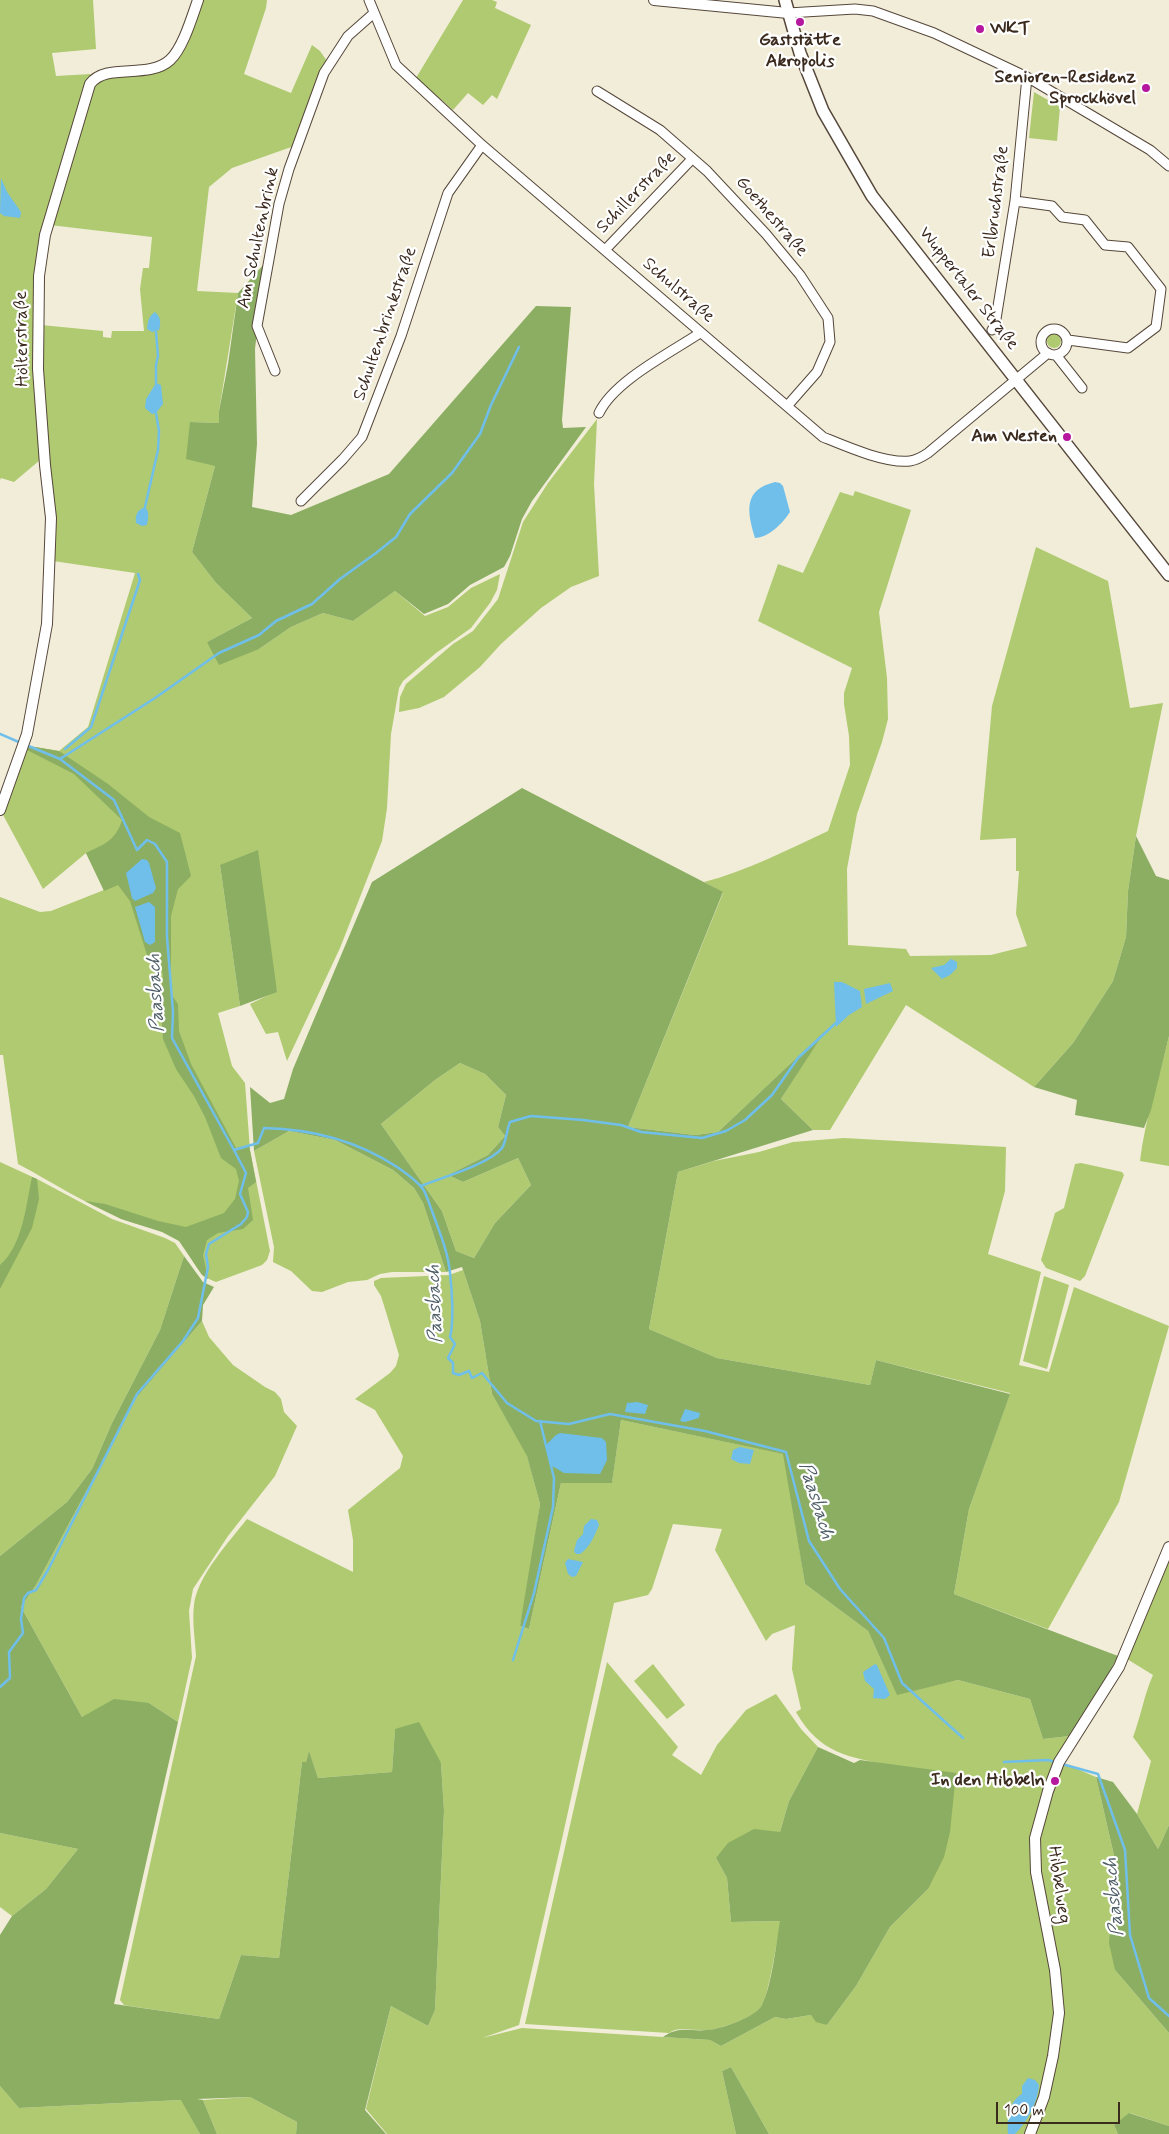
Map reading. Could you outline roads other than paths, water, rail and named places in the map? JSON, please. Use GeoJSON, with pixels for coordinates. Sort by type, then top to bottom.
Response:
{"type":"FeatureCollection","features":[{"type":"Feature","properties":{"kind":"main road","name":"Wuppertaler Straße"},"geometry":{"type":"LineString","coordinates":[[785,0],[806,69],[823,111],[872,196],[1169,575]]}},
{"type":"Feature","properties":{"kind":"street","name":"Hölterstraße"},"geometry":{"type":"LineString","coordinates":[[0,810],[26,738],[47,624],[52,518],[45,465],[38,369],[39,276],[45,235],[90,84],[100,75],[148,70],[169,61],[177,52],[198,0]]}},
{"type":"Feature","properties":{"kind":"street","name":"Schulstraße"},"geometry":{"type":"LineString","coordinates":[[369,0],[396,65],[482,145],[700,333],[788,405],[823,437],[853,449],[895,461],[909,461],[928,453],[1016,379]]}},
{"type":"Feature","properties":{"kind":"street"},"geometry":{"type":"LineString","coordinates":[[654,0],[788,13],[856,9],[878,12],[934,32],[1028,77],[1150,150],[1169,166]]}},
{"type":"Feature","properties":{"kind":"street","name":"Am Schultenbrink"},"geometry":{"type":"LineString","coordinates":[[275,371],[257,326],[279,204],[289,170],[324,73],[348,36],[374,13]]}},
{"type":"Feature","properties":{"kind":"street","name":"Erlbruchstraße"},"geometry":{"type":"LineString","coordinates":[[992,330],[995,325],[1015,201],[1028,77]]}},
{"type":"Feature","properties":{"kind":"street","name":"Goethestraße"},"geometry":{"type":"LineString","coordinates":[[596,91],[660,130],[707,170],[766,234],[800,275],[828,318],[830,342],[817,372],[788,405]]}},
{"type":"Feature","properties":{"kind":"street","name":"Schultenbrinkstraße"},"geometry":{"type":"LineString","coordinates":[[302,501],[362,437],[398,344],[448,193],[482,145]]}},
{"type":"Feature","properties":{"kind":"street","name":"Schillerstraße"},"geometry":{"type":"LineString","coordinates":[[605,250],[692,159]]}},
{"type":"Feature","properties":{"kind":"street"},"geometry":{"type":"LineString","coordinates":[[1015,201],[1052,206],[1062,217],[1084,220],[1105,245],[1128,247],[1161,289],[1156,327],[1128,348],[1068,340]]}},
{"type":"Feature","properties":{"kind":"street"},"geometry":{"type":"LineString","coordinates":[[1016,379],[1052,354],[1062,352],[1067,347],[1068,340],[1064,333],[1058,329],[1050,329],[1044,333],[1041,340],[1042,348],[1052,354],[1082,388]]}},
{"type":"Feature","properties":{"kind":"street"},"geometry":{"type":"LineString","coordinates":[[599,413],[605,400],[618,387],[700,333]]}},
{"type":"Feature","properties":{"kind":"street","name":"Hibbelweg"},"geometry":{"type":"LineString","coordinates":[[1030,2134],[1044,2097],[1054,2056],[1059,2013],[1055,1970],[1036,1872],[1035,1838],[1056,1769],[1062,1756],[1096,1706],[1119,1666],[1169,1547]]}},
{"type":"Feature","properties":{"kind":"water"},"geometry":{"type":"Polygon","coordinates":[[[1,178],[7,192],[21,212],[20,218],[4,216],[0,213],[1,178]]]}},
{"type":"Feature","properties":{"kind":"water"},"geometry":{"type":"Polygon","coordinates":[[[155,312],[159,318],[160,325],[159,330],[152,332],[147,329],[150,317],[155,312]]]}},
{"type":"Feature","properties":{"kind":"water"},"geometry":{"type":"Polygon","coordinates":[[[156,383],[161,385],[163,404],[156,413],[152,414],[145,408],[146,399],[156,383]]]}},
{"type":"Feature","properties":{"kind":"water"},"geometry":{"type":"Polygon","coordinates":[[[775,482],[783,486],[790,512],[775,529],[755,538],[749,511],[752,496],[757,490],[775,482]]]}},
{"type":"Feature","properties":{"kind":"water"},"geometry":{"type":"Polygon","coordinates":[[[145,507],[148,513],[148,520],[147,525],[142,526],[136,523],[136,518],[138,511],[145,507]]]}},
{"type":"Feature","properties":{"kind":"water"},"geometry":{"type":"Polygon","coordinates":[[[142,859],[147,860],[149,863],[156,888],[153,893],[135,901],[132,898],[126,873],[142,859]]]}},
{"type":"Feature","properties":{"kind":"water"},"geometry":{"type":"Polygon","coordinates":[[[149,902],[155,907],[155,942],[150,945],[145,942],[135,907],[149,902]]]}},
{"type":"Feature","properties":{"kind":"water"},"geometry":{"type":"Polygon","coordinates":[[[951,959],[957,962],[957,968],[950,975],[942,979],[931,968],[944,965],[951,959]]]}},
{"type":"Feature","properties":{"kind":"water"},"geometry":{"type":"Polygon","coordinates":[[[834,982],[842,982],[860,991],[862,1007],[849,1015],[836,1027],[834,982]]]}},
{"type":"Feature","properties":{"kind":"water"},"geometry":{"type":"Polygon","coordinates":[[[890,983],[893,991],[866,1004],[864,989],[890,983]]]}},
{"type":"Feature","properties":{"kind":"water"},"geometry":{"type":"Polygon","coordinates":[[[637,1402],[648,1405],[645,1414],[625,1412],[627,1403],[637,1402]]]}},
{"type":"Feature","properties":{"kind":"water"},"geometry":{"type":"Polygon","coordinates":[[[685,1409],[700,1413],[699,1418],[685,1422],[680,1421],[685,1409]]]}},
{"type":"Feature","properties":{"kind":"water"},"geometry":{"type":"Polygon","coordinates":[[[560,1433],[602,1438],[606,1442],[607,1460],[600,1474],[564,1473],[552,1466],[545,1446],[560,1433]]]}},
{"type":"Feature","properties":{"kind":"water"},"geometry":{"type":"Polygon","coordinates":[[[740,1447],[754,1450],[750,1464],[739,1463],[731,1459],[733,1450],[740,1447]]]}},
{"type":"Feature","properties":{"kind":"water"},"geometry":{"type":"Polygon","coordinates":[[[591,1519],[597,1520],[599,1525],[587,1548],[580,1554],[576,1554],[574,1551],[577,1540],[583,1534],[584,1526],[591,1519]]]}},
{"type":"Feature","properties":{"kind":"water"},"geometry":{"type":"Polygon","coordinates":[[[568,1559],[583,1562],[576,1576],[572,1577],[568,1574],[565,1563],[568,1559]]]}},
{"type":"Feature","properties":{"kind":"water"},"geometry":{"type":"Polygon","coordinates":[[[875,1664],[890,1695],[885,1699],[873,1698],[874,1689],[865,1681],[863,1672],[875,1664]]]}},
{"type":"Feature","properties":{"kind":"water"},"geometry":{"type":"Polygon","coordinates":[[[1028,2078],[1035,2080],[1039,2085],[1037,2098],[1028,2118],[1015,2134],[1008,2134],[1008,2117],[1011,2106],[1017,2097],[1022,2094],[1022,2086],[1028,2078]]]}},
{"type":"Feature","properties":{"kind":"waterway"},"geometry":{"type":"LineString","coordinates":[[156,332],[158,356],[156,383]]}},
{"type":"Feature","properties":{"kind":"waterway"},"geometry":{"type":"LineString","coordinates":[[60,759],[155,698],[219,653],[259,635],[276,621],[312,604],[340,579],[396,537],[410,514],[452,473],[480,434],[491,405],[519,347]]}},
{"type":"Feature","properties":{"kind":"waterway"},"geometry":{"type":"LineString","coordinates":[[145,507],[158,450],[159,431],[156,413]]}},
{"type":"Feature","properties":{"kind":"waterway"},"geometry":{"type":"LineString","coordinates":[[65,749],[91,727],[140,580],[138,574]]}},
{"type":"Feature","properties":{"kind":"waterway","name":"Paasbach"},"geometry":{"type":"LineString","coordinates":[[0,734],[21,743]]}},
{"type":"Feature","properties":{"kind":"waterway","name":"Paasbach"},"geometry":{"type":"LineString","coordinates":[[26,745],[60,759],[114,800],[137,850],[147,840],[155,844],[167,862],[167,937],[173,1012],[172,1038],[234,1150],[258,1143],[264,1128],[299,1131],[350,1143],[397,1167],[414,1180],[423,1189],[427,1197],[443,1241],[449,1265],[452,1306],[450,1337],[455,1344],[448,1358],[453,1363],[453,1373],[459,1375],[469,1371],[472,1378],[482,1373],[507,1403],[536,1421],[569,1424],[610,1414],[705,1431],[786,1452],[809,1541],[840,1589],[884,1638],[902,1683],[963,1738]]}},
{"type":"Feature","properties":{"kind":"waterway"},"geometry":{"type":"LineString","coordinates":[[421,1186],[487,1160],[502,1148],[510,1122],[531,1116],[583,1120],[621,1125],[641,1132],[702,1138],[726,1131],[745,1120],[772,1095],[798,1058],[838,1021]]}},
{"type":"Feature","properties":{"kind":"waterway"},"geometry":{"type":"LineString","coordinates":[[0,1687],[10,1678],[9,1652],[23,1633],[21,1619],[24,1598],[28,1593],[36,1590],[48,1570],[137,1394],[183,1341],[198,1318],[208,1267],[206,1254],[209,1244],[241,1224],[247,1217],[248,1212],[240,1194],[246,1173],[234,1150]]}},
{"type":"Feature","properties":{"kind":"waterway"},"geometry":{"type":"LineString","coordinates":[[513,1660],[534,1593],[553,1507],[554,1478],[540,1421]]}},
{"type":"Feature","properties":{"kind":"waterway","name":"Paasbach"},"geometry":{"type":"LineString","coordinates":[[1004,1762],[1048,1760],[1055,1762]]}},
{"type":"Feature","properties":{"kind":"waterway","name":"Paasbach"},"geometry":{"type":"LineString","coordinates":[[1062,1764],[1098,1774],[1125,1850],[1130,1935],[1149,1998],[1169,2016]]}},
{"type":"Feature","properties":{"kind":"place","name":"Gaststätte Akropolis"},"geometry":{"type":"Point","coordinates":[800,22]}},
{"type":"Feature","properties":{"kind":"place","name":"WKT"},"geometry":{"type":"Point","coordinates":[980,29]}},
{"type":"Feature","properties":{"kind":"place","name":"Senioren-Residenz Sprockhövel"},"geometry":{"type":"Point","coordinates":[1146,88]}},
{"type":"Feature","properties":{"kind":"place","name":"Am Westen"},"geometry":{"type":"Point","coordinates":[1067,437]}},
{"type":"Feature","properties":{"kind":"place","name":"In den Hibbeln"},"geometry":{"type":"Point","coordinates":[1055,1781]}}]}
